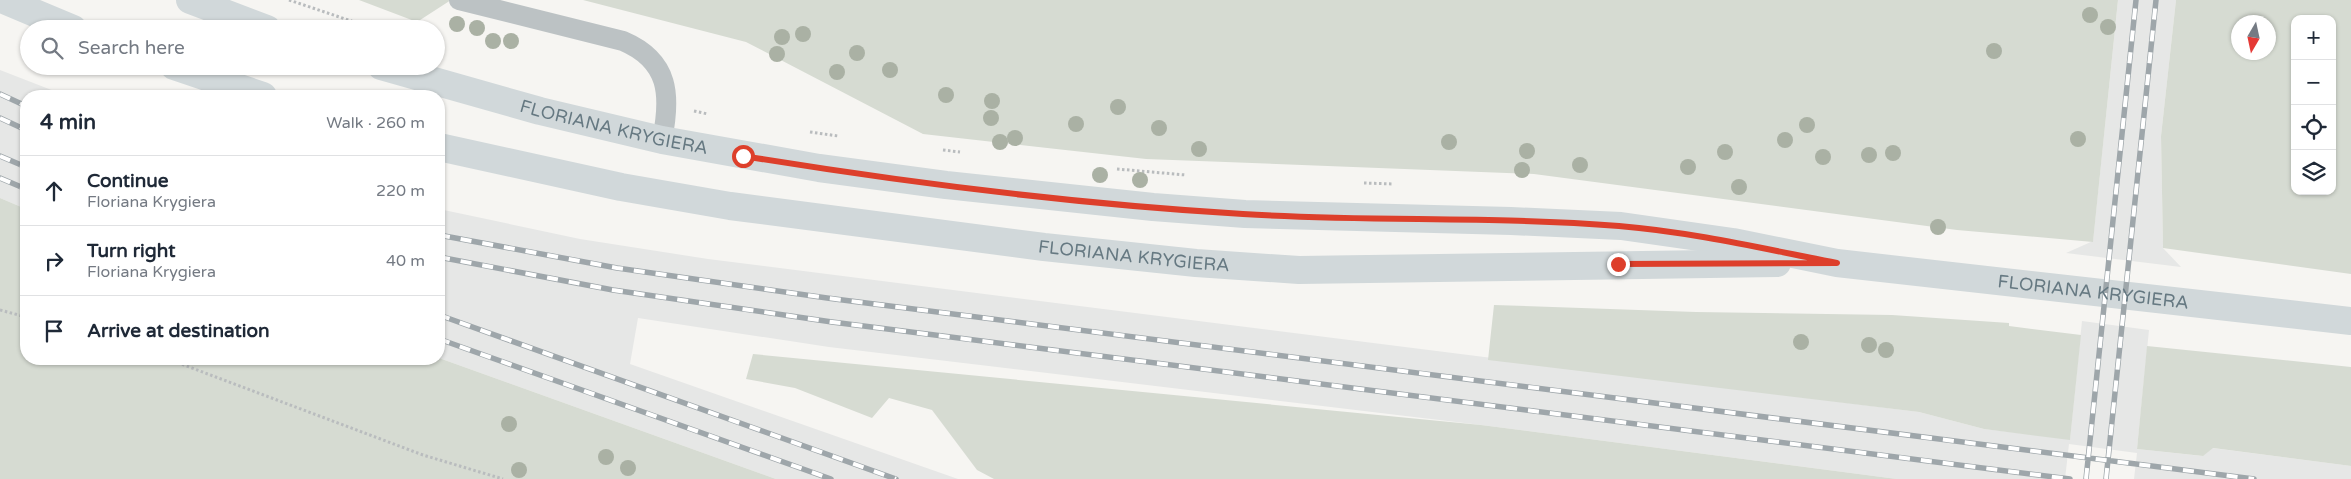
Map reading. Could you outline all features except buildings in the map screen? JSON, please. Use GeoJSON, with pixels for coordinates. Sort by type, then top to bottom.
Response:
{"type":"FeatureCollection","features":[{"type":"Feature","properties":{"kind":"main road"},"geometry":{"type":"LineString","coordinates":[[4,0],[52,20]]}},
{"type":"Feature","properties":{"kind":"main road"},"geometry":{"type":"LineString","coordinates":[[190,0],[243,20]]}},
{"type":"Feature","properties":{"kind":"main road"},"geometry":{"type":"LineString","coordinates":[[201,75],[245,90]]}},
{"type":"Feature","properties":{"kind":"main road","name":"FLORIANA KRYGIERA"},"geometry":{"type":"LineString","coordinates":[[412,75],[522,107],[662,140],[819,168],[1050,197],[1245,214],[1511,221],[1620,226],[1733,242],[1837,263],[2351,321]]}},
{"type":"Feature","properties":{"kind":"main road","name":"FLORIANA KRYGIERA"},"geometry":{"type":"LineString","coordinates":[[445,148],[622,187],[730,206],[1016,244],[1196,263],[1299,270],[1608,264],[1837,263]]}},
{"type":"Feature","properties":{"kind":"lane"},"geometry":{"type":"LineString","coordinates":[[458,0],[632,45],[646,54],[657,67],[665,82],[668,105],[662,140]]}},
{"type":"Feature","properties":{"kind":"path"},"geometry":{"type":"LineString","coordinates":[[289,0],[348,20]]}},
{"type":"Feature","properties":{"kind":"path"},"geometry":{"type":"LineString","coordinates":[[668,105],[717,115]]}},
{"type":"Feature","properties":{"kind":"path"},"geometry":{"type":"LineString","coordinates":[[800,130],[839,136]]}},
{"type":"Feature","properties":{"kind":"path"},"geometry":{"type":"LineString","coordinates":[[936,149],[965,153]]}},
{"type":"Feature","properties":{"kind":"path"},"geometry":{"type":"LineString","coordinates":[[1110,168],[1195,176]]}},
{"type":"Feature","properties":{"kind":"path"},"geometry":{"type":"LineString","coordinates":[[1356,183],[1400,184]]}},
{"type":"Feature","properties":{"kind":"path"},"geometry":{"type":"LineString","coordinates":[[0,310],[20,315]]}},
{"type":"Feature","properties":{"kind":"path"},"geometry":{"type":"LineString","coordinates":[[184,365],[424,455],[503,479]]}},
{"type":"Feature","properties":{"kind":"shaded area"},"geometry":{"type":"Polygon","coordinates":[[[359,0],[451,0],[420,20],[412,20],[359,0]]]}},
{"type":"Feature","properties":{"kind":"shaded area"},"geometry":{"type":"Polygon","coordinates":[[[583,0],[2118,0],[2093,242],[1957,230],[1534,174],[1146,159],[923,134],[746,42],[583,0]]]}},
{"type":"Feature","properties":{"kind":"shaded area"},"geometry":{"type":"Polygon","coordinates":[[[2118,0],[2176,0],[2161,136],[2163,248],[2181,267],[2066,253],[2093,241],[2118,0]]]}},
{"type":"Feature","properties":{"kind":"shaded area"},"geometry":{"type":"Polygon","coordinates":[[[2176,0],[2351,0],[2351,274],[2163,248],[2161,136],[2176,0]]]}},
{"type":"Feature","properties":{"kind":"shaded area"},"geometry":{"type":"Polygon","coordinates":[[[0,70],[52,90],[20,90],[20,206],[0,198],[0,70]]]}},
{"type":"Feature","properties":{"kind":"shaded area"},"geometry":{"type":"Polygon","coordinates":[[[0,198],[20,206],[20,365],[445,365],[445,360],[776,479],[0,479],[0,198]]]}},
{"type":"Feature","properties":{"kind":"shaded area"},"geometry":{"type":"Polygon","coordinates":[[[445,210],[580,239],[708,259],[1919,412],[1984,429],[2070,439],[2082,321],[2149,330],[2137,449],[2202,456],[2212,448],[2351,466],[2351,479],[2134,479],[2137,453],[2069,444],[2065,479],[1897,479],[1481,425],[829,347],[638,318],[630,364],[958,479],[776,479],[445,360],[445,210]]]}},
{"type":"Feature","properties":{"kind":"shaded area"},"geometry":{"type":"Polygon","coordinates":[[[1494,305],[1696,312],[1892,315],[2009,323],[2009,326],[2081,335],[2070,440],[1984,429],[1919,412],[1488,360],[1494,305]]]}},
{"type":"Feature","properties":{"kind":"shaded area"},"geometry":{"type":"Polygon","coordinates":[[[2147,346],[2351,367],[2351,466],[2213,448],[2203,456],[2137,449],[2147,346]]]}},
{"type":"Feature","properties":{"kind":"shaded area"},"geometry":{"type":"Polygon","coordinates":[[[753,354],[1481,425],[1897,479],[994,479],[977,470],[932,410],[889,398],[872,418],[795,388],[746,379],[753,354]]]}},
{"type":"Feature","properties":{"kind":"railway"},"geometry":{"type":"LineString","coordinates":[[2086,479],[2136,0]]}},
{"type":"Feature","properties":{"kind":"railway"},"geometry":{"type":"LineString","coordinates":[[2106,479],[2156,0]]}},
{"type":"Feature","properties":{"kind":"railway"},"geometry":{"type":"LineString","coordinates":[[0,94],[20,103]]}},
{"type":"Feature","properties":{"kind":"railway"},"geometry":{"type":"LineString","coordinates":[[0,118],[20,127]]}},
{"type":"Feature","properties":{"kind":"railway"},"geometry":{"type":"LineString","coordinates":[[0,156],[20,164]]}},
{"type":"Feature","properties":{"kind":"railway"},"geometry":{"type":"LineString","coordinates":[[0,178],[20,186]]}},
{"type":"Feature","properties":{"kind":"railway"},"geometry":{"type":"LineString","coordinates":[[445,236],[617,268],[827,298],[2254,479]]}},
{"type":"Feature","properties":{"kind":"railway"},"geometry":{"type":"LineString","coordinates":[[445,258],[613,290],[832,322],[2070,479]]}},
{"type":"Feature","properties":{"kind":"railway"},"geometry":{"type":"LineString","coordinates":[[445,317],[896,479]]}},
{"type":"Feature","properties":{"kind":"railway"},"geometry":{"type":"LineString","coordinates":[[445,341],[831,479]]}},
{"type":"Feature","properties":{"kind":"route"},"geometry":{"type":"LineString","coordinates":[[743,156],[946,186],[1198,211],[1620,226],[1733,242],[1837,263],[1618,264]]}}]}
